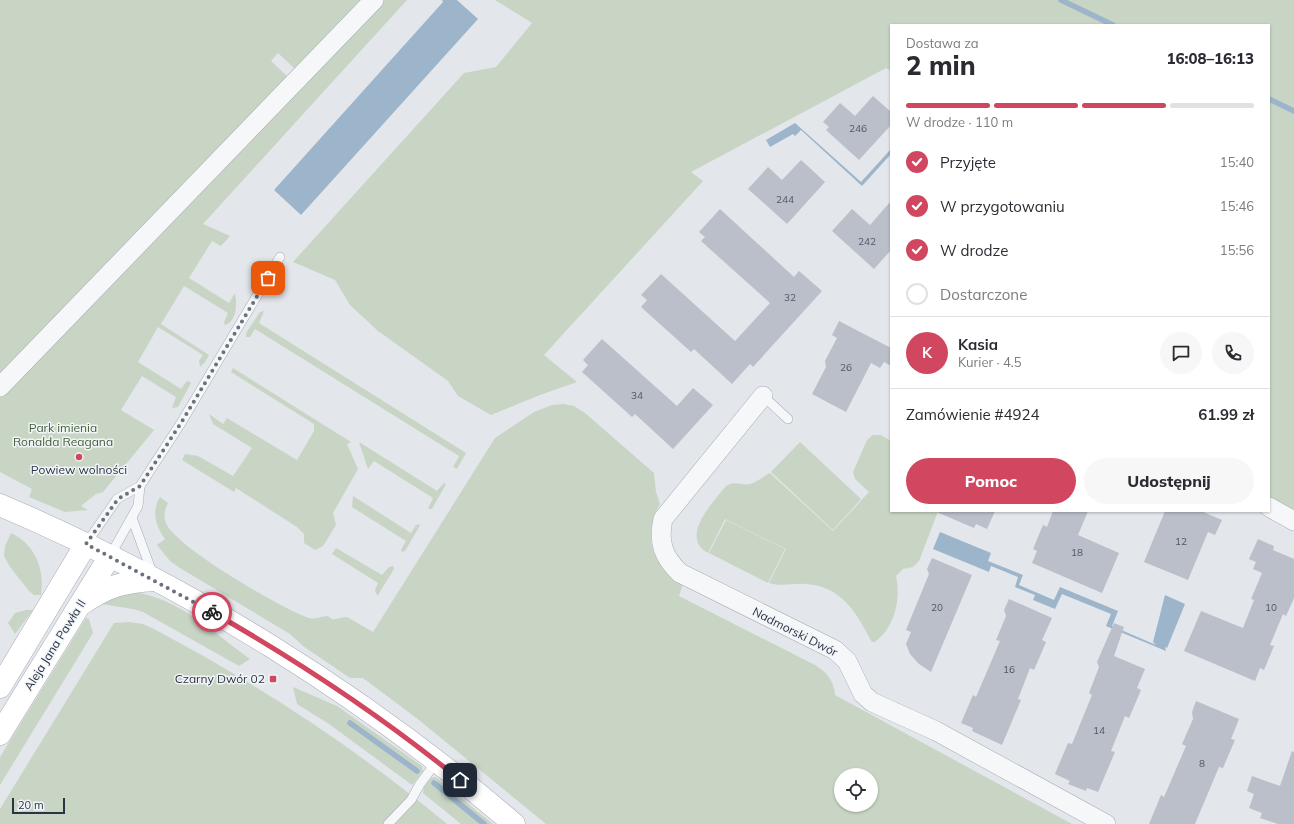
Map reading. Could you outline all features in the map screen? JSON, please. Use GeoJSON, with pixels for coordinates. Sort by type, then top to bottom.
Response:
{"type":"FeatureCollection","features":[{"type":"Feature","properties":{"kind":"main road"},"geometry":{"type":"LineString","coordinates":[[0,505],[110,556],[231,622],[361,706],[437,761],[514,824]]}},
{"type":"Feature","properties":{"kind":"main road","name":"Aleja Jana Pawła II"},"geometry":{"type":"LineString","coordinates":[[0,686],[86,544]]}},
{"type":"Feature","properties":{"kind":"main road","name":"Aleja Jana Pawła II"},"geometry":{"type":"LineString","coordinates":[[0,734],[110,556]]}},
{"type":"Feature","properties":{"kind":"main road"},"geometry":{"type":"LineString","coordinates":[[79,606],[104,589],[126,582],[155,580]]}},
{"type":"Feature","properties":{"kind":"street"},"geometry":{"type":"LineString","coordinates":[[0,387],[374,0]]}},
{"type":"Feature","properties":{"kind":"street","name":"Nadmorski Dwór"},"geometry":{"type":"LineString","coordinates":[[763,396],[663,519],[660,542],[671,564],[680,573],[834,650],[847,661],[863,694],[872,702],[936,732],[1106,824]]}},
{"type":"Feature","properties":{"kind":"street"},"geometry":{"type":"LineString","coordinates":[[1270,508],[1294,521]]}},
{"type":"Feature","properties":{"kind":"lane"},"geometry":{"type":"LineString","coordinates":[[86,544],[118,499],[140,486],[181,423],[280,257]]}},
{"type":"Feature","properties":{"kind":"lane"},"geometry":{"type":"LineString","coordinates":[[763,396],[788,419]]}},
{"type":"Feature","properties":{"kind":"lane"},"geometry":{"type":"LineString","coordinates":[[110,556],[138,506],[140,486]]}},
{"type":"Feature","properties":{"kind":"lane"},"geometry":{"type":"LineString","coordinates":[[132,518],[155,580]]}},
{"type":"Feature","properties":{"kind":"lane"},"geometry":{"type":"LineString","coordinates":[[388,824],[411,800],[420,784],[437,761]]}},
{"type":"Feature","properties":{"kind":"green space","name":"Park imienia Ronalda Reagana"},"geometry":{"type":"Polygon","coordinates":[[[0,0],[407,0],[203,224],[230,236],[221,246],[212,241],[189,278],[229,303],[235,293],[236,307],[234,316],[229,323],[225,325],[224,322],[228,313],[184,286],[161,324],[209,355],[205,362],[200,367],[199,361],[203,355],[158,327],[138,362],[181,389],[186,382],[189,381],[191,383],[178,407],[172,408],[176,397],[142,376],[121,410],[154,430],[103,492],[96,494],[81,506],[88,510],[65,512],[29,497],[32,489],[0,472],[0,0]],[[278,53],[271,61],[287,76],[294,68],[278,53]]]}},
{"type":"Feature","properties":{"kind":"green space"},"geometry":{"type":"Polygon","coordinates":[[[495,0],[1294,0],[1294,512],[1270,500],[1270,24],[890,24],[890,70],[886,68],[691,172],[703,181],[544,355],[577,382],[491,415],[458,396],[448,381],[378,331],[350,305],[335,280],[293,262],[464,73],[496,67],[532,23],[495,0]]]}},
{"type":"Feature","properties":{"kind":"green space"},"geometry":{"type":"Polygon","coordinates":[[[264,311],[259,323],[466,453],[457,469],[453,467],[459,456],[255,329],[250,337],[246,337],[246,333],[260,312],[264,311]]]}},
{"type":"Feature","properties":{"kind":"green space"},"geometry":{"type":"Polygon","coordinates":[[[233,368],[351,442],[347,444],[358,469],[333,513],[336,525],[323,546],[315,550],[304,543],[304,534],[297,527],[236,488],[234,492],[182,460],[185,454],[198,456],[233,476],[252,448],[213,424],[209,414],[223,424],[227,418],[297,460],[314,431],[314,424],[231,372],[233,368]]]}},
{"type":"Feature","properties":{"kind":"green space"},"geometry":{"type":"Polygon","coordinates":[[[564,404],[574,406],[585,413],[654,473],[656,492],[660,504],[653,519],[651,543],[653,551],[662,566],[683,584],[679,596],[815,665],[829,677],[833,685],[835,695],[1072,824],[546,824],[419,720],[363,678],[350,678],[303,646],[290,634],[180,568],[170,561],[157,545],[165,539],[157,524],[155,513],[157,502],[160,497],[168,503],[165,510],[166,523],[173,533],[208,561],[231,576],[296,613],[314,619],[327,616],[332,619],[347,617],[373,632],[495,438],[534,412],[552,405],[564,404]]]}},
{"type":"Feature","properties":{"kind":"green space"},"geometry":{"type":"Polygon","coordinates":[[[873,435],[881,435],[890,440],[890,512],[937,512],[919,561],[913,567],[903,569],[896,576],[898,594],[895,612],[887,629],[875,642],[872,642],[853,610],[838,595],[818,586],[806,584],[778,585],[769,583],[786,549],[725,519],[708,553],[700,546],[697,538],[701,520],[726,486],[732,483],[750,484],[770,473],[833,531],[869,492],[855,479],[853,472],[867,440],[873,435]]]}},
{"type":"Feature","properties":{"kind":"green space"},"geometry":{"type":"Polygon","coordinates":[[[359,442],[437,491],[444,483],[446,484],[432,509],[428,509],[433,498],[374,461],[368,469],[359,442]]]}},
{"type":"Feature","properties":{"kind":"green space"},"geometry":{"type":"Polygon","coordinates":[[[800,442],[861,499],[833,530],[771,472],[800,442]]]}},
{"type":"Feature","properties":{"kind":"green space"},"geometry":{"type":"Polygon","coordinates":[[[353,496],[411,533],[416,525],[420,524],[405,551],[402,552],[401,550],[406,541],[352,507],[353,496]]]}},
{"type":"Feature","properties":{"kind":"green space"},"geometry":{"type":"Polygon","coordinates":[[[726,520],[785,549],[768,583],[709,553],[726,520]]]}},
{"type":"Feature","properties":{"kind":"green space"},"geometry":{"type":"Polygon","coordinates":[[[11,533],[26,544],[32,551],[40,567],[42,586],[41,595],[34,595],[29,591],[10,567],[4,556],[5,546],[11,533]]]}},
{"type":"Feature","properties":{"kind":"green space"},"geometry":{"type":"Polygon","coordinates":[[[336,548],[382,575],[389,567],[393,566],[394,569],[378,595],[376,594],[375,590],[378,583],[332,554],[336,548]]]}},
{"type":"Feature","properties":{"kind":"green space"},"geometry":{"type":"Polygon","coordinates":[[[133,592],[166,601],[181,609],[250,659],[239,666],[143,612],[101,604],[133,592]]]}},
{"type":"Feature","properties":{"kind":"green space"},"geometry":{"type":"Polygon","coordinates":[[[33,610],[15,634],[8,623],[15,613],[33,610]]]}},
{"type":"Feature","properties":{"kind":"green space"},"geometry":{"type":"Polygon","coordinates":[[[86,618],[89,619],[93,633],[0,785],[0,757],[86,618]]]}},
{"type":"Feature","properties":{"kind":"green space"},"geometry":{"type":"Polygon","coordinates":[[[129,622],[143,624],[154,629],[269,695],[306,719],[378,770],[447,824],[0,824],[0,809],[114,623],[129,622]]]}},
{"type":"Feature","properties":{"kind":"green space"},"geometry":{"type":"Polygon","coordinates":[[[293,687],[337,706],[422,766],[423,771],[412,785],[329,724],[297,704],[293,687]]]}},
{"type":"Feature","properties":{"kind":"green space"},"geometry":{"type":"Polygon","coordinates":[[[435,777],[493,824],[461,824],[423,793],[424,787],[431,778],[435,777]]]}},
{"type":"Feature","properties":{"kind":"water"},"geometry":{"type":"Polygon","coordinates":[[[442,0],[457,0],[478,19],[301,215],[274,190],[443,2],[442,0]]]}},
{"type":"Feature","properties":{"kind":"water"},"geometry":{"type":"Polygon","coordinates":[[[795,123],[861,182],[890,150],[890,155],[862,186],[801,130],[795,136],[793,134],[770,147],[766,140],[795,123]]]}},
{"type":"Feature","properties":{"kind":"water"},"geometry":{"type":"Polygon","coordinates":[[[940,532],[991,553],[988,561],[1023,575],[1019,585],[1054,600],[1060,587],[1118,611],[1112,626],[1156,645],[1153,642],[1165,595],[1185,604],[1167,648],[1165,647],[1166,651],[1106,626],[1111,614],[1062,594],[1055,609],[1033,600],[1035,595],[1015,587],[1018,577],[991,566],[989,572],[933,549],[940,532]]]}},
{"type":"Feature","properties":{"kind":"building"},"geometry":{"type":"Polygon","coordinates":[[[873,96],[890,111],[890,126],[859,160],[826,130],[829,127],[823,122],[840,103],[855,116],[873,96]]]}},
{"type":"Feature","properties":{"kind":"building"},"geometry":{"type":"Polygon","coordinates":[[[801,160],[825,182],[787,224],[748,189],[768,167],[782,180],[801,160]]]}},
{"type":"Feature","properties":{"kind":"building"},"geometry":{"type":"Polygon","coordinates":[[[890,202],[890,251],[874,269],[832,231],[852,209],[870,225],[890,202]]]}},
{"type":"Feature","properties":{"kind":"building"},"geometry":{"type":"Polygon","coordinates":[[[720,209],[794,277],[799,271],[822,291],[753,367],[750,364],[732,384],[694,349],[691,352],[641,307],[647,300],[641,295],[661,274],[735,341],[770,303],[701,241],[705,237],[699,232],[720,209]]]}},
{"type":"Feature","properties":{"kind":"building"},"geometry":{"type":"Polygon","coordinates":[[[839,321],[890,347],[890,365],[884,362],[880,368],[871,363],[846,412],[812,394],[826,367],[825,361],[837,338],[832,335],[839,321]]]}},
{"type":"Feature","properties":{"kind":"building"},"geometry":{"type":"Polygon","coordinates":[[[602,339],[677,406],[693,388],[713,405],[673,449],[635,414],[632,417],[582,372],[588,365],[583,360],[602,339]]]}},
{"type":"Feature","properties":{"kind":"building"},"geometry":{"type":"Polygon","coordinates":[[[936,512],[995,512],[987,529],[976,524],[974,528],[936,512]]]}},
{"type":"Feature","properties":{"kind":"building"},"geometry":{"type":"Polygon","coordinates":[[[1053,512],[1088,512],[1078,535],[1119,553],[1102,593],[1032,563],[1037,551],[1033,549],[1043,525],[1047,527],[1053,512]]]}},
{"type":"Feature","properties":{"kind":"building"},"geometry":{"type":"Polygon","coordinates":[[[1165,512],[1203,512],[1222,520],[1215,535],[1208,532],[1188,580],[1144,562],[1165,512]]]}},
{"type":"Feature","properties":{"kind":"building"},"geometry":{"type":"Polygon","coordinates":[[[1258,539],[1274,546],[1273,550],[1294,559],[1294,598],[1286,616],[1283,614],[1270,645],[1274,646],[1264,670],[1260,668],[1255,681],[1184,651],[1201,611],[1243,628],[1254,600],[1251,599],[1262,573],[1253,569],[1256,562],[1249,559],[1258,539]]]}},
{"type":"Feature","properties":{"kind":"building"},"geometry":{"type":"Polygon","coordinates":[[[932,558],[972,575],[931,672],[919,664],[910,654],[906,644],[911,632],[906,630],[929,574],[927,569],[932,558]]]}},
{"type":"Feature","properties":{"kind":"building"},"geometry":{"type":"Polygon","coordinates":[[[1009,599],[1052,618],[1042,640],[1046,642],[1034,670],[1030,668],[1018,699],[1021,700],[1002,745],[972,731],[973,728],[961,723],[973,695],[976,697],[1000,641],[996,640],[1006,616],[1004,610],[1009,599]]]}},
{"type":"Feature","properties":{"kind":"building"},"geometry":{"type":"Polygon","coordinates":[[[1114,623],[1124,627],[1114,656],[1145,669],[1137,688],[1141,690],[1129,718],[1125,716],[1111,751],[1115,752],[1098,792],[1087,788],[1086,791],[1068,784],[1070,781],[1055,774],[1068,743],[1072,744],[1092,695],[1089,693],[1099,667],[1097,662],[1114,623]]]}},
{"type":"Feature","properties":{"kind":"building"},"geometry":{"type":"Polygon","coordinates":[[[1196,701],[1239,719],[1231,739],[1235,740],[1223,768],[1219,767],[1195,824],[1149,824],[1161,795],[1164,797],[1186,746],[1182,744],[1193,719],[1192,712],[1196,701]]]}},
{"type":"Feature","properties":{"kind":"building"},"geometry":{"type":"Polygon","coordinates":[[[1292,751],[1294,752],[1294,824],[1278,824],[1260,818],[1262,813],[1249,808],[1254,794],[1247,791],[1252,776],[1280,786],[1292,751]]]}},
{"type":"Feature","properties":{"kind":"waterway"},"geometry":{"type":"LineString","coordinates":[[1061,0],[1111,24]]}},
{"type":"Feature","properties":{"kind":"waterway"},"geometry":{"type":"LineString","coordinates":[[1270,99],[1294,111]]}},
{"type":"Feature","properties":{"kind":"waterway"},"geometry":{"type":"LineString","coordinates":[[350,723],[417,771]]}},
{"type":"Feature","properties":{"kind":"waterway"},"geometry":{"type":"LineString","coordinates":[[434,783],[484,824]]}},
{"type":"Feature","properties":{"kind":"way so far"},"geometry":{"type":"LineString","coordinates":[[212,612],[86,544],[110,508],[118,499],[140,486],[181,423],[268,278]]}},
{"type":"Feature","properties":{"kind":"place","name":"Powiew wolności"},"geometry":{"type":"Point","coordinates":[79,457]}},
{"type":"Feature","properties":{"kind":"place","name":"Czarny Dwór 02"},"geometry":{"type":"Point","coordinates":[273,679]}},
{"type":"Feature","properties":{"kind":"route"},"geometry":{"type":"LineString","coordinates":[[212,612],[231,622],[295,662],[361,706],[437,761],[460,780]]}}]}
